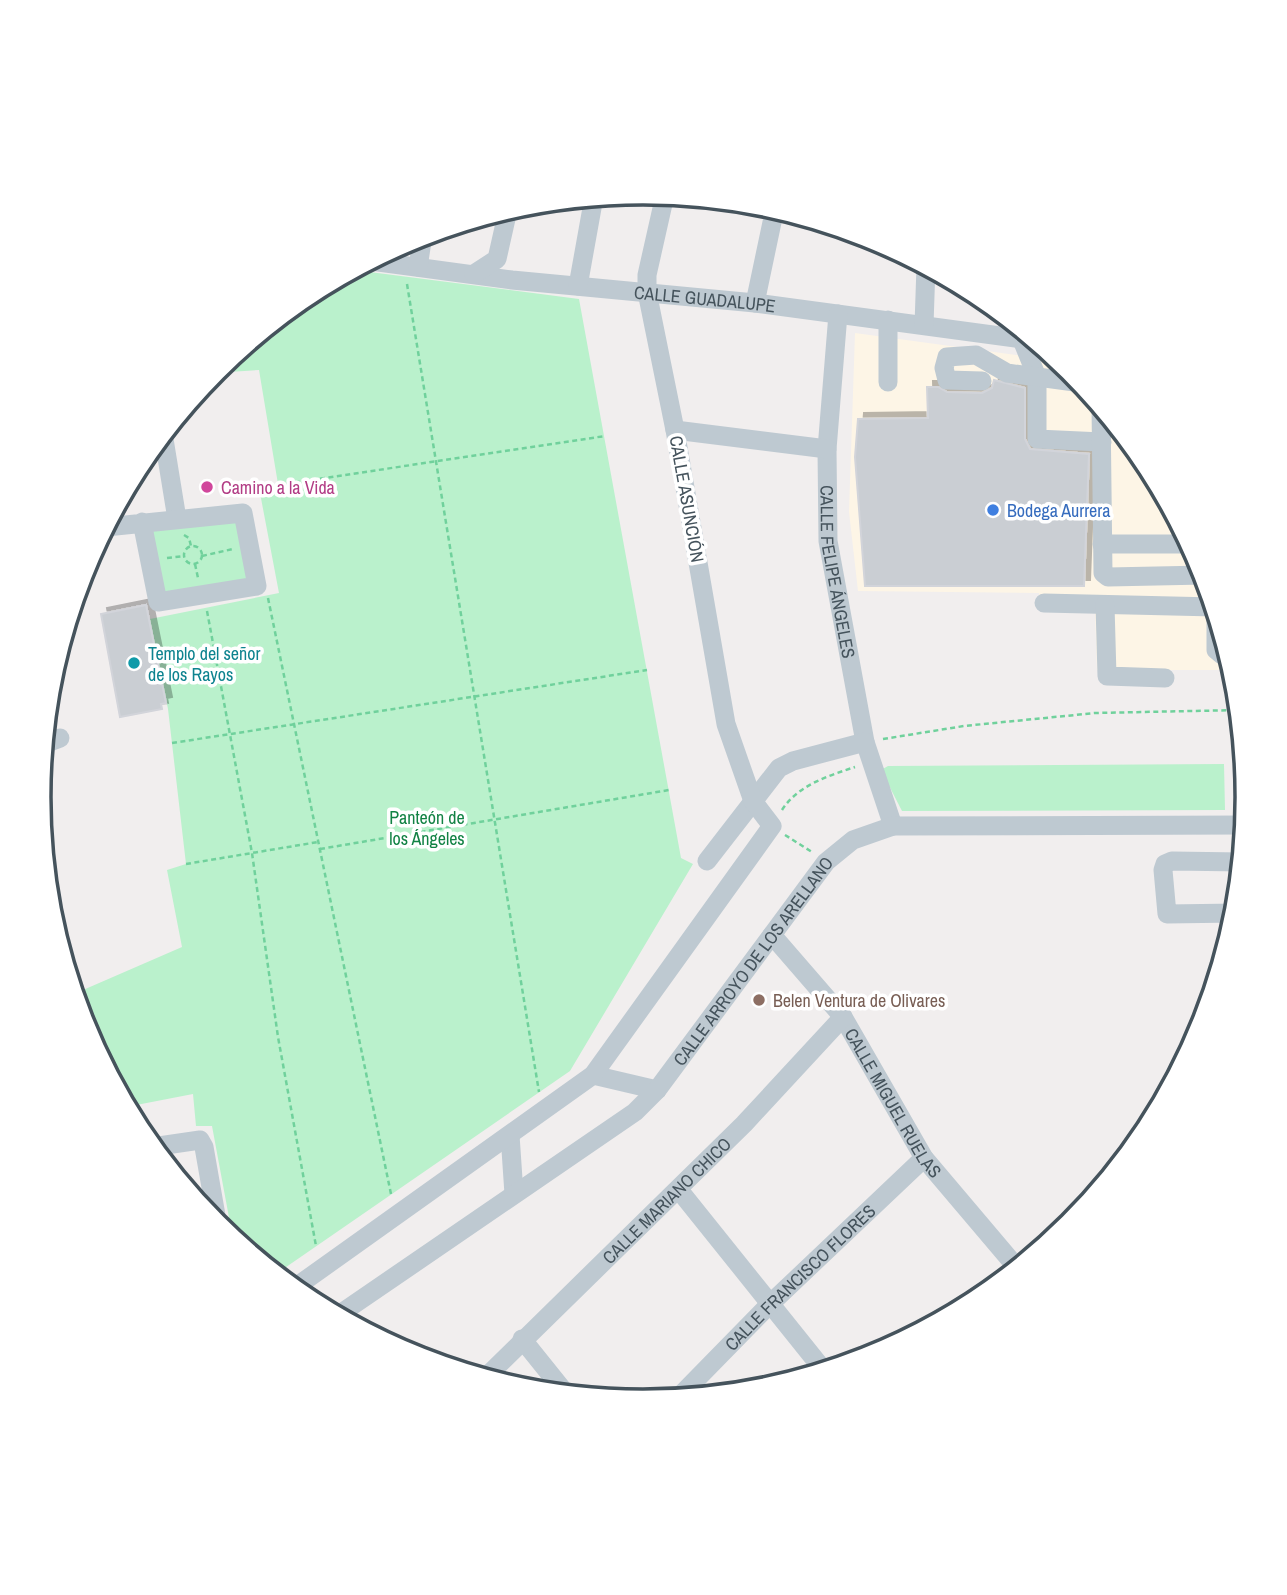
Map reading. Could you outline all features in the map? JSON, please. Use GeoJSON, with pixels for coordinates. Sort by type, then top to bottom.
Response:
{"type":"FeatureCollection","features":[{"type":"Feature","properties":{"kind":"street","name":"CALLE ASUNCIÓN"},"geometry":{"type":"LineString","coordinates":[[663,205],[647,275],[647,292],[675,430],[726,724],[753,802]]}},
{"type":"Feature","properties":{"kind":"street"},"geometry":{"type":"LineString","coordinates":[[578,286],[592,208]]}},
{"type":"Feature","properties":{"kind":"street"},"geometry":{"type":"LineString","coordinates":[[755,303],[773,219]]}},
{"type":"Feature","properties":{"kind":"street"},"geometry":{"type":"LineString","coordinates":[[474,274],[497,259],[505,221]]}},
{"type":"Feature","properties":{"kind":"street"},"geometry":{"type":"LineString","coordinates":[[412,272],[419,249]]}},
{"type":"Feature","properties":{"kind":"street"},"geometry":{"type":"LineString","coordinates":[[497,259],[512,279]]}},
{"type":"Feature","properties":{"kind":"street","name":"CALLE GUADALUPE"},"geometry":{"type":"LineString","coordinates":[[384,265],[412,272],[474,274],[755,303],[1014,336]]}},
{"type":"Feature","properties":{"kind":"street"},"geometry":{"type":"LineString","coordinates":[[924,325],[926,276]]}},
{"type":"Feature","properties":{"kind":"street","name":"CALLE FELIPE ÁNGELES"},"geometry":{"type":"LineString","coordinates":[[838,314],[827,449],[828,541],[865,742],[893,826]]}},
{"type":"Feature","properties":{"kind":"street"},"geometry":{"type":"LineString","coordinates":[[888,320],[888,382]]}},
{"type":"Feature","properties":{"kind":"street"},"geometry":{"type":"LineString","coordinates":[[1030,349],[1037,377],[1037,439],[1102,442]]}},
{"type":"Feature","properties":{"kind":"street"},"geometry":{"type":"LineString","coordinates":[[974,381],[947,380],[944,368],[947,357],[976,355],[1007,373],[1066,381]]}},
{"type":"Feature","properties":{"kind":"street"},"geometry":{"type":"LineString","coordinates":[[1101,422],[1102,573],[1108,577],[1192,573]]}},
{"type":"Feature","properties":{"kind":"street"},"geometry":{"type":"LineString","coordinates":[[675,430],[827,449]]}},
{"type":"Feature","properties":{"kind":"street"},"geometry":{"type":"LineString","coordinates":[[165,448],[177,519]]}},
{"type":"Feature","properties":{"kind":"street"},"geometry":{"type":"LineString","coordinates":[[117,525],[142,522],[243,513],[257,586],[158,602],[142,522]]}},
{"type":"Feature","properties":{"kind":"street"},"geometry":{"type":"LineString","coordinates":[[1102,544],[1179,544]]}},
{"type":"Feature","properties":{"kind":"street"},"geometry":{"type":"LineString","coordinates":[[1044,603],[1205,608]]}},
{"type":"Feature","properties":{"kind":"street"},"geometry":{"type":"LineString","coordinates":[[1105,605],[1107,676],[1165,678]]}},
{"type":"Feature","properties":{"kind":"street"},"geometry":{"type":"LineString","coordinates":[[707,861],[779,768],[793,761],[865,742]]}},
{"type":"Feature","properties":{"kind":"street"},"geometry":{"type":"LineString","coordinates":[[303,1282],[593,1075],[772,826],[753,802]]}},
{"type":"Feature","properties":{"kind":"street","name":"CALLE ARROYO DE LOS ARELLANO"},"geometry":{"type":"LineString","coordinates":[[346,1310],[635,1112],[657,1090],[826,862],[853,840],[893,826],[1235,825]]}},
{"type":"Feature","properties":{"kind":"street"},"geometry":{"type":"LineString","coordinates":[[1225,913],[1167,914],[1163,870],[1165,864],[1172,862],[1232,862]]}},
{"type":"Feature","properties":{"kind":"street","name":"CALLE MIGUEL RUELAS"},"geometry":{"type":"LineString","coordinates":[[772,935],[843,1017],[924,1158],[1012,1262]]}},
{"type":"Feature","properties":{"kind":"street","name":"CALLE MARIANO CHICO"},"geometry":{"type":"LineString","coordinates":[[492,1371],[679,1190],[843,1017]]}},
{"type":"Feature","properties":{"kind":"street"},"geometry":{"type":"LineString","coordinates":[[593,1075],[657,1090]]}},
{"type":"Feature","properties":{"kind":"street"},"geometry":{"type":"LineString","coordinates":[[510,1135],[514,1194]]}},
{"type":"Feature","properties":{"kind":"street"},"geometry":{"type":"LineString","coordinates":[[164,1145],[200,1140],[204,1147],[214,1206]]}},
{"type":"Feature","properties":{"kind":"street","name":"CALLE FRANCISCO FLORES"},"geometry":{"type":"LineString","coordinates":[[687,1388],[769,1305],[924,1158]]}},
{"type":"Feature","properties":{"kind":"street"},"geometry":{"type":"LineString","coordinates":[[679,1190],[818,1364]]}},
{"type":"Feature","properties":{"kind":"street"},"geometry":{"type":"LineString","coordinates":[[522,1339],[559,1384]]}},
{"type":"Feature","properties":{"kind":"path"},"geometry":{"type":"LineString","coordinates":[[412,272],[437,462],[539,1092]]}},
{"type":"Feature","properties":{"kind":"path"},"geometry":{"type":"LineString","coordinates":[[278,485],[605,436]]}},
{"type":"Feature","properties":{"kind":"path"},"geometry":{"type":"LineString","coordinates":[[189,538],[191,546],[184,556],[189,563],[198,563],[202,556],[250,546]]}},
{"type":"Feature","properties":{"kind":"path"},"geometry":{"type":"LineString","coordinates":[[191,546],[199,548],[202,556]]}},
{"type":"Feature","properties":{"kind":"path"},"geometry":{"type":"LineString","coordinates":[[267,596],[391,1194]]}},
{"type":"Feature","properties":{"kind":"path"},"geometry":{"type":"LineString","coordinates":[[206,608],[252,853],[278,1037],[316,1246]]}},
{"type":"Feature","properties":{"kind":"path"},"geometry":{"type":"LineString","coordinates":[[172,743],[647,670]]}},
{"type":"Feature","properties":{"kind":"path"},"geometry":{"type":"LineString","coordinates":[[865,742],[964,726],[1095,713],[1229,710]]}},
{"type":"Feature","properties":{"kind":"path"},"geometry":{"type":"LineString","coordinates":[[826,862],[772,826],[789,799],[820,779],[872,761]]}},
{"type":"Feature","properties":{"kind":"path"},"geometry":{"type":"LineString","coordinates":[[320,849],[669,790]]}},
{"type":"Feature","properties":{"kind":"path"},"geometry":{"type":"LineString","coordinates":[[186,864],[318,842]]}},
{"type":"Feature","properties":{"kind":"shaded area"},"geometry":{"type":"Polygon","coordinates":[[[855,333],[1041,358],[1063,378],[1114,437],[1157,501],[1175,535],[1205,607],[1222,670],[1097,670],[1095,610],[1040,606],[1039,593],[858,591],[849,512],[855,333]]]}},
{"type":"Feature","properties":{"kind":"green space","name":"Panteón de los Ángeles"},"geometry":{"type":"Polygon","coordinates":[[[370,272],[579,299],[681,858],[693,864],[570,1071],[284,1269],[230,1222],[212,1126],[196,1126],[193,1094],[137,1105],[112,1060],[83,990],[182,947],[167,870],[186,864],[168,709],[150,619],[279,593],[260,493],[279,490],[259,370],[231,372],[283,327],[370,272]]]}},
{"type":"Feature","properties":{"kind":"green space"},"geometry":{"type":"Polygon","coordinates":[[[240,519],[253,583],[160,598],[147,532],[240,519]]]}},
{"type":"Feature","properties":{"kind":"green space"},"geometry":{"type":"Polygon","coordinates":[[[1224,764],[1225,810],[902,811],[881,770],[888,766],[1224,764]]]}},
{"type":"Feature","properties":{"kind":"building"},"geometry":{"type":"Polygon","coordinates":[[[994,380],[1025,388],[1025,439],[1030,449],[1089,454],[1084,586],[865,586],[855,457],[858,419],[928,418],[927,387],[938,387],[947,392],[982,393],[992,388],[994,380]]]}},
{"type":"Feature","properties":{"kind":"building","name":"Templo del señor de los Rayos"},"geometry":{"type":"Polygon","coordinates":[[[146,605],[166,703],[161,704],[162,709],[120,717],[101,614],[146,605]]]}},
{"type":"Feature","properties":{"kind":"place","name":"Camino a la Vida"},"geometry":{"type":"Point","coordinates":[207,487]}},
{"type":"Feature","properties":{"kind":"place","name":"Bodega Aurrera"},"geometry":{"type":"Point","coordinates":[993,510]}},
{"type":"Feature","properties":{"kind":"place","name":"Templo del señor de los Rayos"},"geometry":{"type":"Point","coordinates":[134,663]}},
{"type":"Feature","properties":{"kind":"place","name":"Belen Ventura de Olivares"},"geometry":{"type":"Point","coordinates":[759,1000]}}]}
